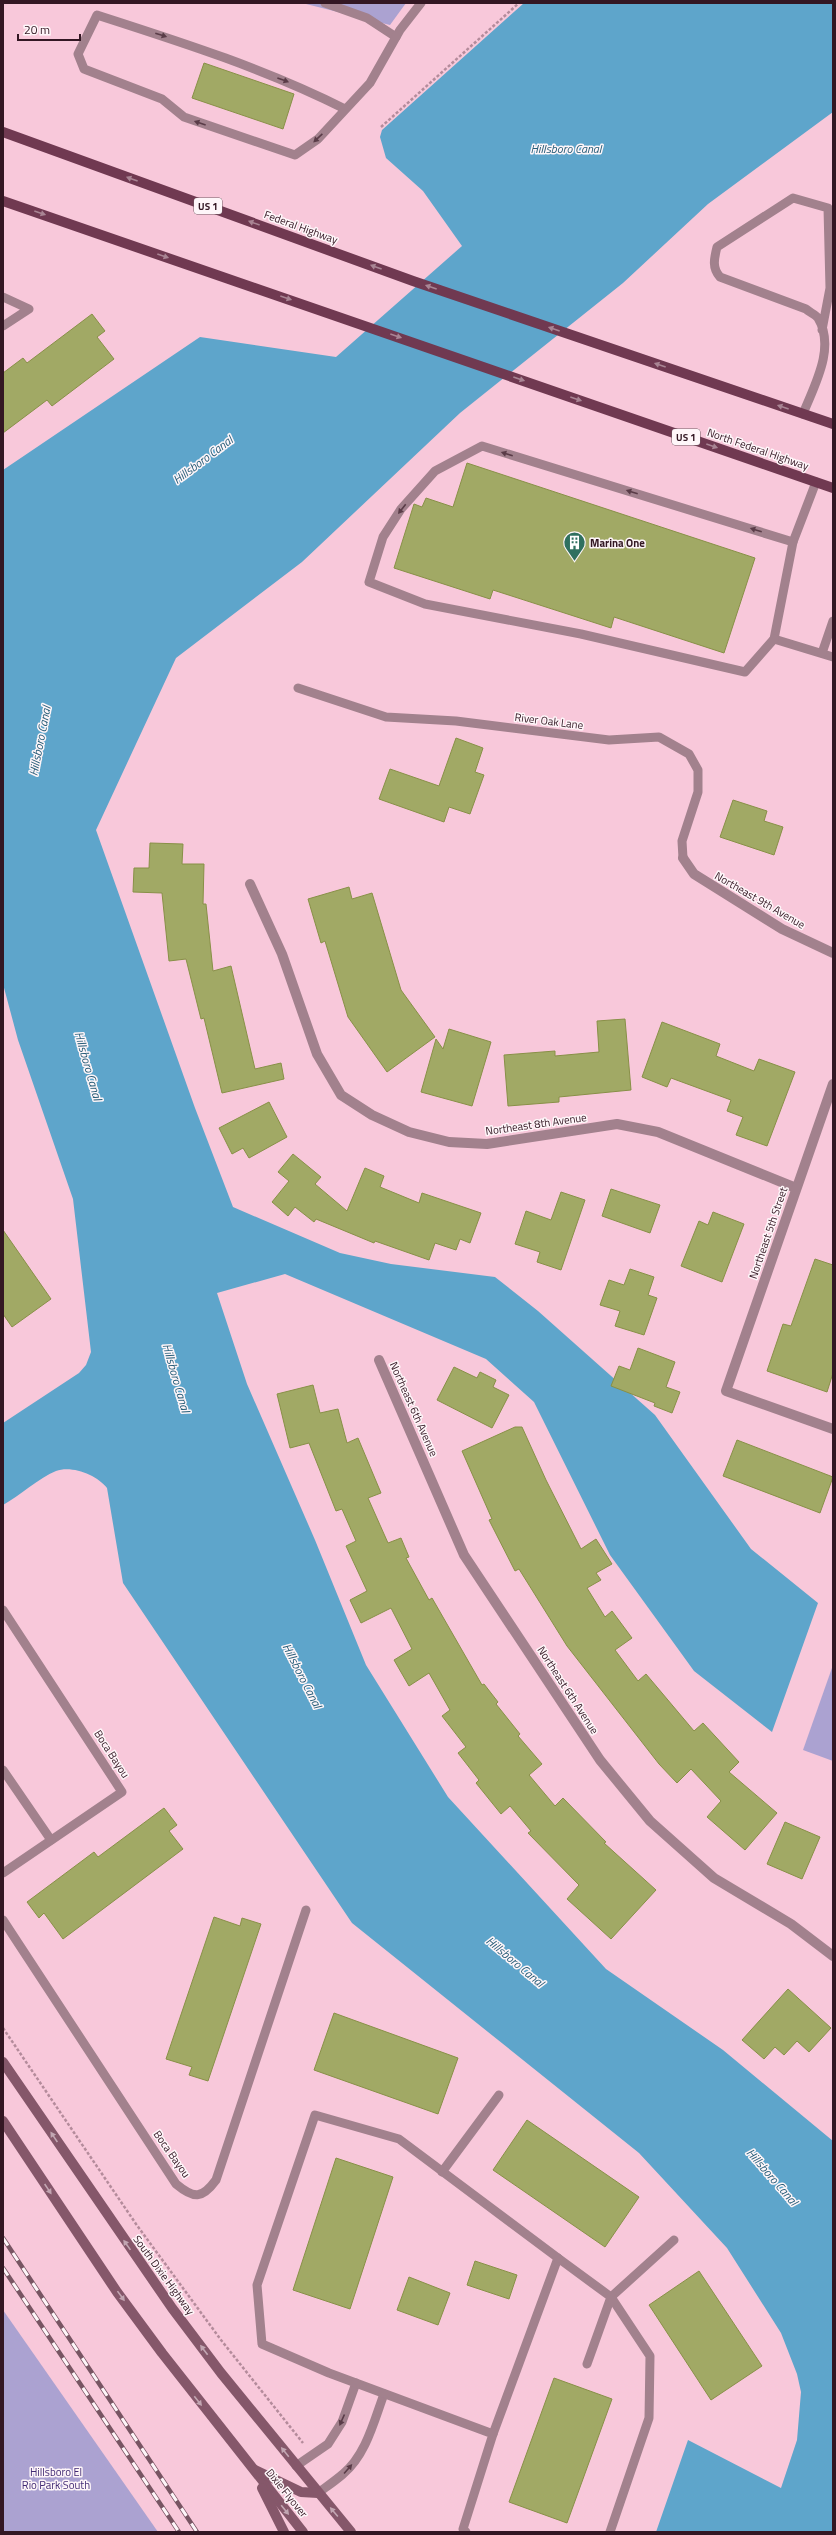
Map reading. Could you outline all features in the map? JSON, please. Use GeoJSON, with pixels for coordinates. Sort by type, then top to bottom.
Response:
{"type":"FeatureCollection","features":[{"type":"Feature","properties":{"kind":"main road","name":"Federal Highway"},"geometry":{"type":"LineString","coordinates":[[3,132],[413,280],[803,414]]}},
{"type":"Feature","properties":{"kind":"main road","name":"North Federal Highway"},"geometry":{"type":"LineString","coordinates":[[3,201],[833,488]]}},
{"type":"Feature","properties":{"kind":"main road","name":"US 1"},"geometry":{"type":"LineString","coordinates":[[803,414],[833,424]]}},
{"type":"Feature","properties":{"kind":"main road","name":"South Dixie Highway"},"geometry":{"type":"LineString","coordinates":[[3,2062],[172,2308],[318,2493]]}},
{"type":"Feature","properties":{"kind":"main road"},"geometry":{"type":"LineString","coordinates":[[3,2121],[126,2304],[252,2468],[284,2532]]}},
{"type":"Feature","properties":{"kind":"main road"},"geometry":{"type":"LineString","coordinates":[[252,2468],[301,2492],[318,2493],[351,2532]]}},
{"type":"Feature","properties":{"kind":"main road","name":"Dixie Flyover"},"geometry":{"type":"LineString","coordinates":[[252,2468],[303,2532]]}},
{"type":"Feature","properties":{"kind":"street","name":"Northeast 9th Avenue"},"geometry":{"type":"LineString","coordinates":[[683,858],[694,874],[782,929],[833,953]]}},
{"type":"Feature","properties":{"kind":"street","name":"Northeast 8th Avenue"},"geometry":{"type":"LineString","coordinates":[[250,884],[282,954],[317,1054],[341,1095],[372,1115],[409,1132],[449,1142],[487,1144],[617,1124],[658,1132],[796,1188]]}},
{"type":"Feature","properties":{"kind":"street","name":"Northeast 5th Street"},"geometry":{"type":"LineString","coordinates":[[833,1084],[726,1391],[833,1429]]}},
{"type":"Feature","properties":{"kind":"street","name":"Northeast 6th Avenue"},"geometry":{"type":"LineString","coordinates":[[379,1360],[464,1555],[600,1760],[650,1821],[714,1878],[791,1924],[833,1956]]}},
{"type":"Feature","properties":{"kind":"lane"},"geometry":{"type":"LineString","coordinates":[[325,3],[367,18],[396,37]]}},
{"type":"Feature","properties":{"kind":"lane"},"geometry":{"type":"LineString","coordinates":[[345,109],[296,84],[168,37],[98,15],[78,54],[84,69],[162,100],[184,117],[295,155],[318,139],[370,83],[396,37],[421,3]]}},
{"type":"Feature","properties":{"kind":"lane"},"geometry":{"type":"LineString","coordinates":[[803,414],[825,357],[825,339],[822,330],[818,318],[806,309],[720,277],[715,271],[714,259],[717,247],[792,198],[828,208],[830,288],[822,330]]}},
{"type":"Feature","properties":{"kind":"lane"},"geometry":{"type":"LineString","coordinates":[[3,297],[29,309],[3,326]]}},
{"type":"Feature","properties":{"kind":"lane"},"geometry":{"type":"LineString","coordinates":[[793,542],[482,446],[435,471],[401,509],[383,537],[369,582],[425,604],[581,634],[745,672],[774,639],[793,542],[816,482]]}},
{"type":"Feature","properties":{"kind":"lane"},"geometry":{"type":"LineString","coordinates":[[822,653],[833,621]]}},
{"type":"Feature","properties":{"kind":"lane"},"geometry":{"type":"LineString","coordinates":[[774,639],[833,657]]}},
{"type":"Feature","properties":{"kind":"lane","name":"River Oak Lane"},"geometry":{"type":"LineString","coordinates":[[298,688],[386,717],[456,721],[609,740],[659,737],[690,754],[698,770],[698,792],[682,841],[683,858]]}},
{"type":"Feature","properties":{"kind":"lane","name":"Boca Bayou"},"geometry":{"type":"LineString","coordinates":[[3,1610],[122,1792],[3,1873]]}},
{"type":"Feature","properties":{"kind":"lane"},"geometry":{"type":"LineString","coordinates":[[3,1770],[51,1840]]}},
{"type":"Feature","properties":{"kind":"lane","name":"Boca Bayou"},"geometry":{"type":"LineString","coordinates":[[3,1920],[176,2184],[188,2194],[199,2196],[208,2190],[216,2180],[306,1910]]}},
{"type":"Feature","properties":{"kind":"lane"},"geometry":{"type":"LineString","coordinates":[[442,2172],[499,2095]]}},
{"type":"Feature","properties":{"kind":"lane"},"geometry":{"type":"LineString","coordinates":[[493,2434],[384,2394],[262,2344],[257,2285],[315,2115],[399,2139],[611,2297],[650,2356],[649,2418],[610,2532]]}},
{"type":"Feature","properties":{"kind":"lane"},"geometry":{"type":"LineString","coordinates":[[587,2364],[611,2297],[674,2240]]}},
{"type":"Feature","properties":{"kind":"lane"},"geometry":{"type":"LineString","coordinates":[[466,2532],[463,2529],[493,2434],[558,2258]]}},
{"type":"Feature","properties":{"kind":"lane"},"geometry":{"type":"LineString","coordinates":[[296,2466],[328,2444],[342,2422],[356,2383]]}},
{"type":"Feature","properties":{"kind":"lane"},"geometry":{"type":"LineString","coordinates":[[318,2493],[344,2474],[357,2459],[366,2443],[384,2394]]}},
{"type":"Feature","properties":{"kind":"path"},"geometry":{"type":"LineString","coordinates":[[380,127],[519,3]]}},
{"type":"Feature","properties":{"kind":"path"},"geometry":{"type":"LineString","coordinates":[[3,2028],[136,2224],[221,2340],[312,2454]]}},
{"type":"Feature","properties":{"kind":"green space"},"geometry":{"type":"Polygon","coordinates":[[[302,3],[406,3],[390,25],[302,3]]]}},
{"type":"Feature","properties":{"kind":"green space"},"geometry":{"type":"Polygon","coordinates":[[[833,1665],[833,1761],[803,1750],[833,1665]]]}},
{"type":"Feature","properties":{"kind":"green space","name":"Hillsboro El Rio Park South"},"geometry":{"type":"Polygon","coordinates":[[[3,2310],[158,2532],[3,2532],[3,2310]]]}},
{"type":"Feature","properties":{"kind":"water","name":"Hillsboro Canal"},"geometry":{"type":"Polygon","coordinates":[[[524,3],[833,3],[833,112],[708,204],[623,283],[460,413],[302,562],[176,658],[96,830],[195,1108],[233,1207],[340,1253],[391,1264],[495,1277],[538,1311],[655,1415],[751,1549],[818,1603],[772,1732],[694,1671],[610,1555],[534,1402],[486,1359],[285,1274],[217,1293],[247,1384],[315,1540],[366,1665],[448,1797],[606,1969],[723,2050],[833,2141],[833,2532],[656,2532],[688,2440],[781,2488],[797,2440],[801,2392],[797,2374],[781,2333],[727,2248],[639,2153],[352,1923],[123,1583],[107,1488],[103,1483],[84,1472],[62,1469],[49,1474],[3,1505],[3,1423],[79,1373],[86,1365],[91,1352],[73,1199],[18,1040],[3,984],[3,470],[200,337],[336,357],[462,246],[423,191],[386,158],[380,137],[382,130],[524,3]]]}},
{"type":"Feature","properties":{"kind":"building"},"geometry":{"type":"Polygon","coordinates":[[[204,63],[294,94],[283,129],[192,98],[204,63]]]}},
{"type":"Feature","properties":{"kind":"building"},"geometry":{"type":"Polygon","coordinates":[[[92,314],[105,331],[97,337],[114,359],[52,406],[47,400],[3,433],[3,373],[23,358],[27,363],[92,314]]]}},
{"type":"Feature","properties":{"kind":"building","name":"Marina One"},"geometry":{"type":"Polygon","coordinates":[[[467,463],[755,558],[724,653],[614,617],[611,628],[493,590],[490,599],[394,568],[414,504],[422,507],[426,498],[453,507],[467,463]]]}},
{"type":"Feature","properties":{"kind":"building"},"geometry":{"type":"Polygon","coordinates":[[[456,738],[483,748],[475,772],[484,775],[470,814],[449,807],[444,822],[379,799],[390,769],[439,786],[456,738]]]}},
{"type":"Feature","properties":{"kind":"building"},"geometry":{"type":"Polygon","coordinates":[[[733,800],[767,811],[764,821],[783,827],[774,855],[720,837],[733,800]]]}},
{"type":"Feature","properties":{"kind":"building"},"geometry":{"type":"Polygon","coordinates":[[[150,843],[183,844],[182,864],[204,864],[203,904],[206,904],[213,971],[231,966],[255,1069],[281,1063],[284,1079],[222,1093],[204,1018],[201,1019],[186,959],[169,961],[162,893],[133,892],[134,868],[149,868],[150,843]]]}},
{"type":"Feature","properties":{"kind":"building"},"geometry":{"type":"Polygon","coordinates":[[[349,887],[352,899],[372,893],[401,990],[435,1037],[387,1072],[348,1017],[325,941],[321,943],[308,899],[349,887]]]}},
{"type":"Feature","properties":{"kind":"building"},"geometry":{"type":"Polygon","coordinates":[[[625,1019],[631,1090],[559,1097],[559,1102],[508,1106],[504,1055],[555,1051],[555,1056],[599,1052],[597,1021],[625,1019]]]}},
{"type":"Feature","properties":{"kind":"building"},"geometry":{"type":"Polygon","coordinates":[[[662,1022],[720,1044],[716,1056],[754,1071],[759,1059],[795,1072],[767,1146],[736,1135],[743,1117],[727,1111],[731,1100],[671,1078],[667,1087],[642,1077],[662,1022]]]}},
{"type":"Feature","properties":{"kind":"building"},"geometry":{"type":"Polygon","coordinates":[[[449,1029],[491,1042],[472,1106],[421,1092],[436,1039],[443,1049],[449,1029]]]}},
{"type":"Feature","properties":{"kind":"building"},"geometry":{"type":"Polygon","coordinates":[[[269,1102],[287,1137],[249,1158],[243,1148],[232,1154],[219,1128],[269,1102]]]}},
{"type":"Feature","properties":{"kind":"building"},"geometry":{"type":"Polygon","coordinates":[[[293,1154],[321,1177],[315,1184],[347,1211],[365,1168],[384,1176],[380,1187],[419,1203],[422,1193],[481,1213],[470,1243],[460,1239],[456,1250],[435,1243],[429,1260],[375,1241],[374,1243],[316,1219],[314,1222],[295,1207],[288,1216],[272,1202],[289,1181],[278,1172],[293,1154]]]}},
{"type":"Feature","properties":{"kind":"building"},"geometry":{"type":"Polygon","coordinates":[[[611,1189],[660,1205],[650,1233],[602,1216],[611,1189]]]}},
{"type":"Feature","properties":{"kind":"building"},"geometry":{"type":"Polygon","coordinates":[[[561,1192],[585,1200],[561,1270],[537,1262],[540,1252],[515,1244],[526,1211],[551,1220],[561,1192]]]}},
{"type":"Feature","properties":{"kind":"building"},"geometry":{"type":"Polygon","coordinates":[[[713,1212],[744,1224],[722,1282],[681,1266],[699,1221],[708,1225],[713,1212]]]}},
{"type":"Feature","properties":{"kind":"building"},"geometry":{"type":"Polygon","coordinates":[[[3,1230],[51,1299],[12,1327],[3,1314],[3,1230]]]}},
{"type":"Feature","properties":{"kind":"building"},"geometry":{"type":"Polygon","coordinates":[[[815,1259],[833,1265],[833,1373],[827,1392],[767,1371],[783,1324],[791,1326],[815,1259]]]}},
{"type":"Feature","properties":{"kind":"building"},"geometry":{"type":"Polygon","coordinates":[[[630,1269],[654,1277],[648,1295],[657,1298],[644,1335],[615,1326],[620,1311],[600,1305],[609,1280],[624,1285],[630,1269]]]}},
{"type":"Feature","properties":{"kind":"building"},"geometry":{"type":"Polygon","coordinates":[[[638,1348],[675,1362],[666,1387],[680,1392],[672,1413],[654,1406],[655,1403],[611,1386],[619,1366],[630,1370],[638,1348]]]}},
{"type":"Feature","properties":{"kind":"building"},"geometry":{"type":"Polygon","coordinates":[[[454,1367],[477,1378],[480,1372],[496,1380],[493,1387],[509,1395],[492,1428],[437,1400],[454,1367]]]}},
{"type":"Feature","properties":{"kind":"building"},"geometry":{"type":"Polygon","coordinates":[[[313,1385],[320,1413],[338,1409],[347,1443],[358,1438],[381,1493],[368,1498],[388,1543],[401,1538],[409,1557],[406,1558],[429,1600],[432,1598],[482,1685],[484,1684],[498,1702],[496,1704],[520,1734],[518,1736],[542,1764],[529,1775],[555,1806],[563,1798],[606,1842],[604,1843],[656,1890],[611,1939],[567,1899],[579,1885],[528,1833],[531,1831],[510,1806],[501,1814],[476,1783],[479,1780],[458,1753],[466,1747],[442,1716],[450,1710],[429,1673],[409,1686],[394,1660],[412,1649],[391,1608],[361,1623],[350,1600],[367,1591],[346,1546],[356,1541],[342,1509],[336,1511],[309,1443],[290,1448],[277,1394],[313,1385]]]}},
{"type":"Feature","properties":{"kind":"building"},"geometry":{"type":"Polygon","coordinates":[[[515,1427],[522,1427],[546,1480],[581,1549],[596,1539],[612,1564],[596,1573],[601,1580],[587,1588],[605,1617],[612,1611],[632,1638],[615,1650],[638,1681],[646,1674],[694,1731],[703,1723],[739,1762],[729,1772],[777,1813],[745,1850],[707,1817],[721,1801],[691,1769],[677,1783],[659,1764],[567,1646],[519,1569],[515,1571],[489,1520],[492,1519],[462,1451],[515,1427]]]}},
{"type":"Feature","properties":{"kind":"building"},"geometry":{"type":"Polygon","coordinates":[[[737,1440],[833,1477],[820,1513],[723,1476],[737,1440]]]}},
{"type":"Feature","properties":{"kind":"building"},"geometry":{"type":"Polygon","coordinates":[[[164,1808],[177,1825],[169,1831],[183,1849],[63,1939],[44,1913],[39,1918],[27,1902],[94,1852],[98,1857],[164,1808]]]}},
{"type":"Feature","properties":{"kind":"building"},"geometry":{"type":"Polygon","coordinates":[[[785,1822],[820,1837],[802,1879],[767,1864],[785,1822]]]}},
{"type":"Feature","properties":{"kind":"building"},"geometry":{"type":"Polygon","coordinates":[[[214,1917],[240,1926],[242,1918],[261,1924],[208,2081],[189,2075],[192,2067],[166,2059],[214,1917]]]}},
{"type":"Feature","properties":{"kind":"building"},"geometry":{"type":"Polygon","coordinates":[[[788,1989],[831,2028],[809,2052],[797,2041],[784,2055],[775,2047],[764,2059],[742,2040],[788,1989]]]}},
{"type":"Feature","properties":{"kind":"building"},"geometry":{"type":"Polygon","coordinates":[[[334,2013],[458,2058],[438,2114],[314,2070],[334,2013]]]}},
{"type":"Feature","properties":{"kind":"building"},"geometry":{"type":"Polygon","coordinates":[[[527,2120],[639,2197],[605,2247],[493,2170],[527,2120]]]}},
{"type":"Feature","properties":{"kind":"building"},"geometry":{"type":"Polygon","coordinates":[[[336,2158],[393,2177],[350,2309],[293,2290],[336,2158]]]}},
{"type":"Feature","properties":{"kind":"building"},"geometry":{"type":"Polygon","coordinates":[[[475,2261],[517,2275],[509,2299],[467,2285],[475,2261]]]}},
{"type":"Feature","properties":{"kind":"building"},"geometry":{"type":"Polygon","coordinates":[[[699,2271],[762,2366],[711,2400],[649,2305],[699,2271]]]}},
{"type":"Feature","properties":{"kind":"building"},"geometry":{"type":"Polygon","coordinates":[[[409,2277],[450,2293],[438,2325],[397,2310],[409,2277]]]}},
{"type":"Feature","properties":{"kind":"building"},"geometry":{"type":"Polygon","coordinates":[[[554,2378],[612,2399],[567,2523],[509,2502],[554,2378]]]}},
{"type":"Feature","properties":{"kind":"railway"},"geometry":{"type":"LineString","coordinates":[[3,2238],[197,2532]]}},
{"type":"Feature","properties":{"kind":"railway"},"geometry":{"type":"LineString","coordinates":[[3,2268],[179,2532]]}},
{"type":"Feature","properties":{"kind":"place","name":"Marina One"},"geometry":{"type":"Point","coordinates":[574,562]}}]}
